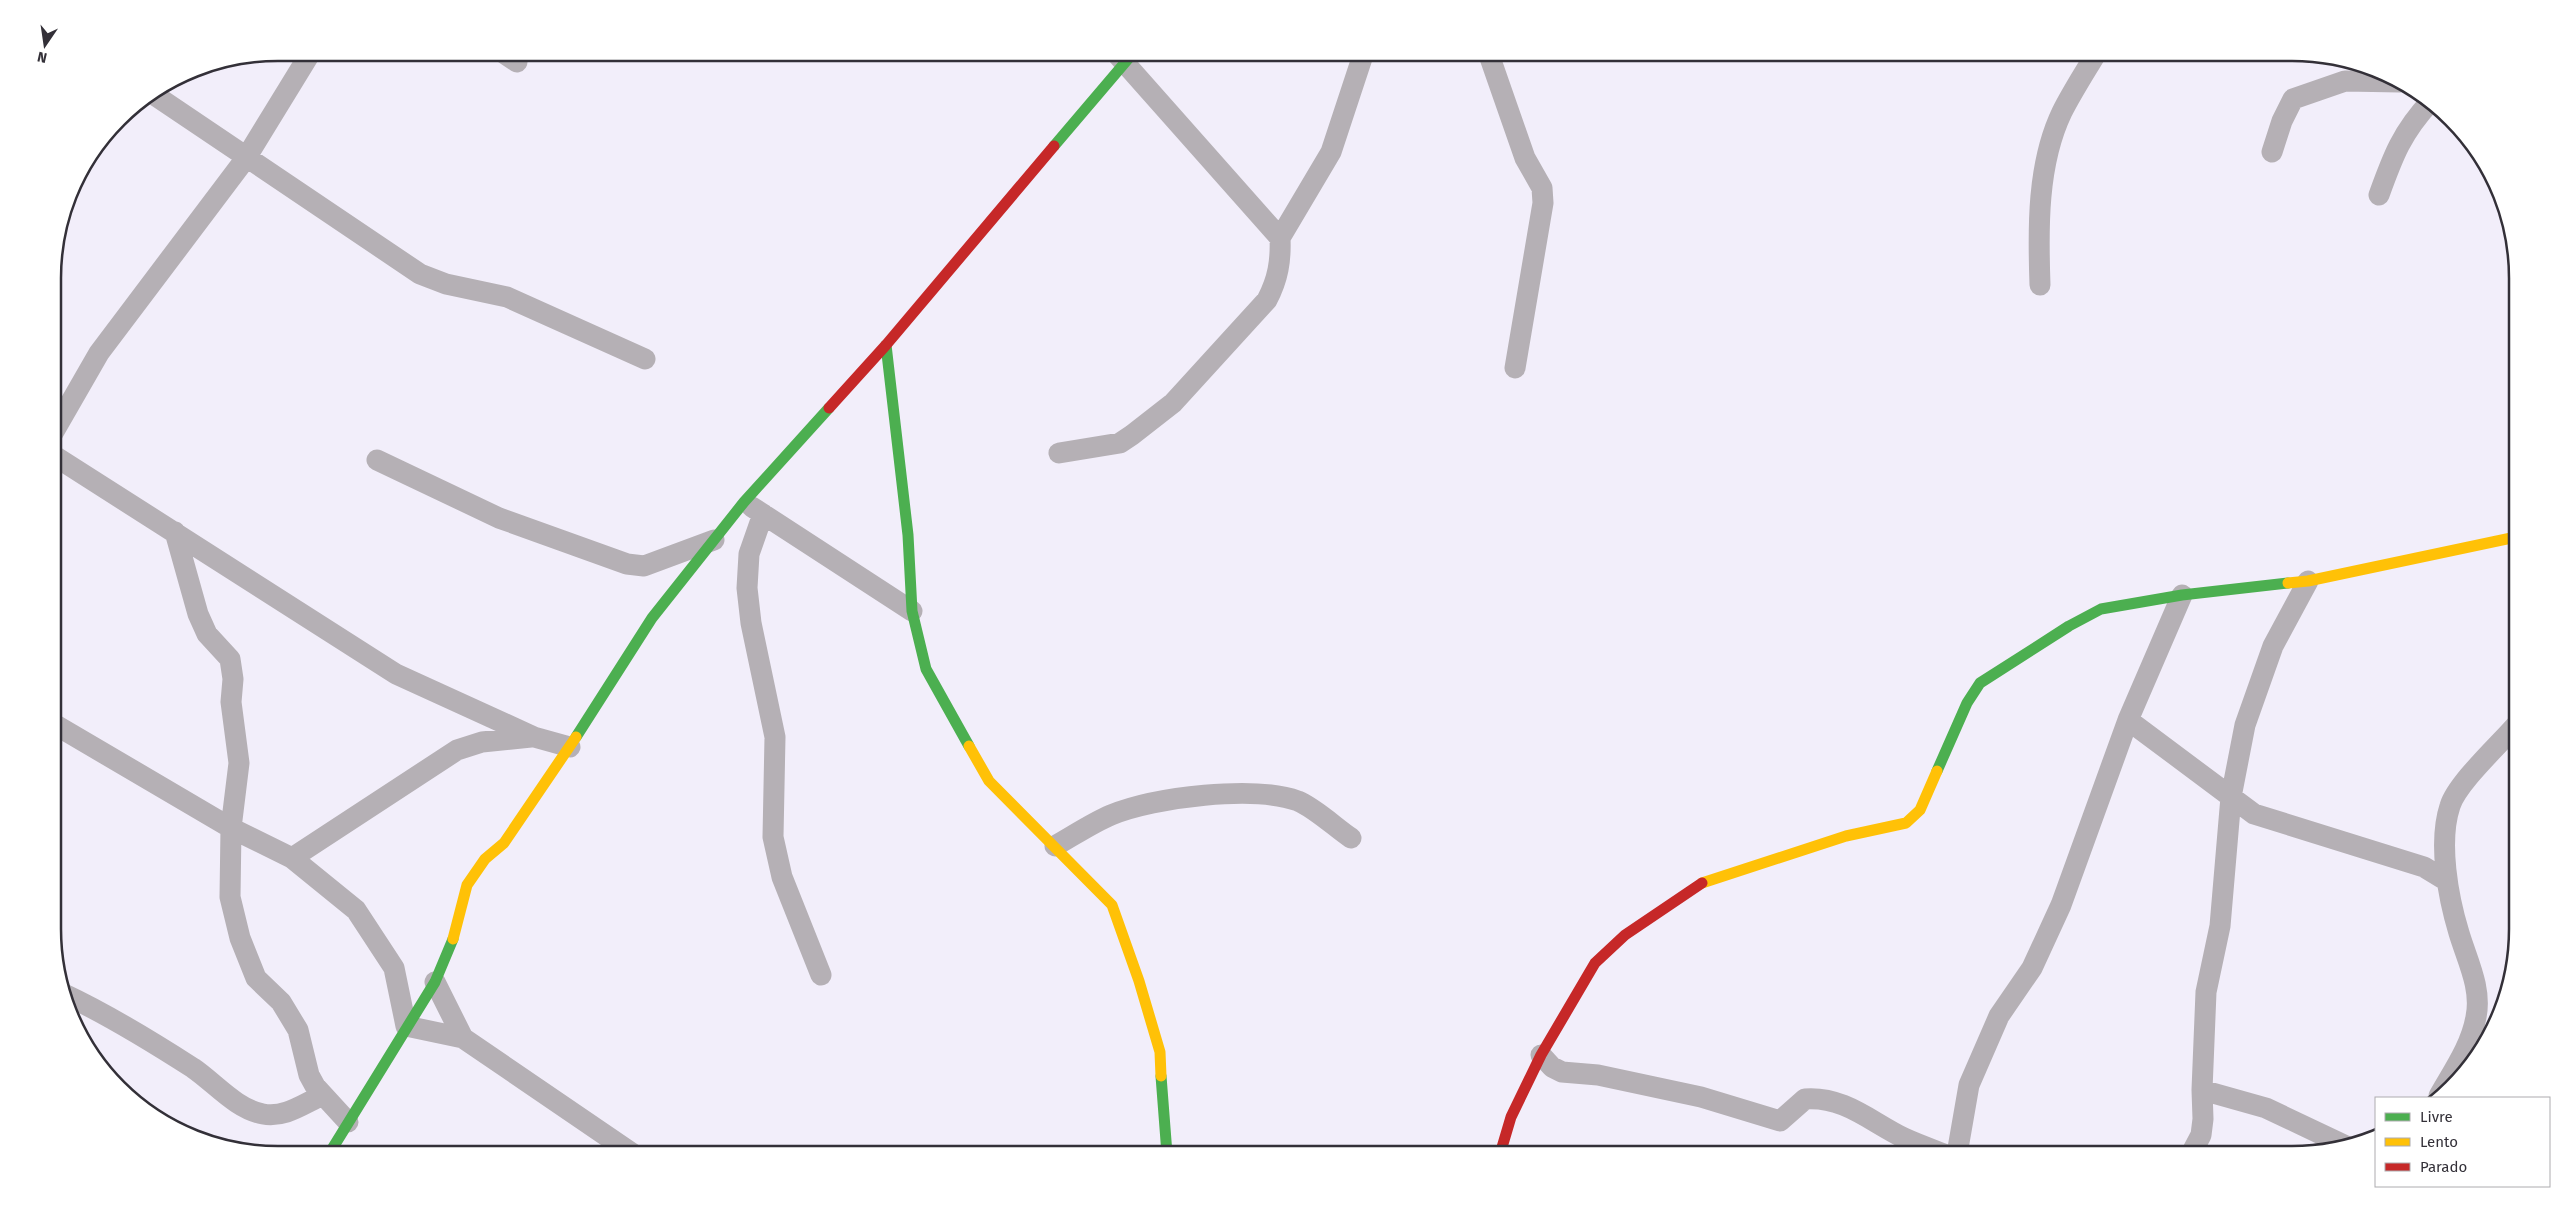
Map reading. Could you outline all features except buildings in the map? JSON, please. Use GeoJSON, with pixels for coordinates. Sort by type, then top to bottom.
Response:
{"type":"FeatureCollection","features":[{"type":"Feature","properties":{"kind":"street"},"geometry":{"type":"LineString","coordinates":[[61,419],[99,353],[246,158],[305,61]]}},
{"type":"Feature","properties":{"kind":"street"},"geometry":{"type":"LineString","coordinates":[[334,1146],[406,1026],[435,982],[450,950],[467,885],[485,858],[504,843],[570,747],[652,618],[744,502],[886,346],[1120,61]]}},
{"type":"Feature","properties":{"kind":"street"},"geometry":{"type":"LineString","coordinates":[[1130,61],[1280,238]]}},
{"type":"Feature","properties":{"kind":"street"},"geometry":{"type":"LineString","coordinates":[[1058,454],[1120,443],[1173,403],[1267,300],[1275,286],[1281,263],[1280,238],[1331,152],[1361,61]]}},
{"type":"Feature","properties":{"kind":"street"},"geometry":{"type":"LineString","coordinates":[[1491,61],[1525,158],[1542,188],[1544,203],[1515,368]]}},
{"type":"Feature","properties":{"kind":"street"},"geometry":{"type":"LineString","coordinates":[[2040,285],[2038,220],[2048,159],[2062,114],[2092,61]]}},
{"type":"Feature","properties":{"kind":"street"},"geometry":{"type":"LineString","coordinates":[[2272,152],[2282,121],[2293,99],[2345,82],[2384,82]]}},
{"type":"Feature","properties":{"kind":"street"},"geometry":{"type":"LineString","coordinates":[[158,98],[420,274],[446,284],[507,296],[644,359]]}},
{"type":"Feature","properties":{"kind":"street"},"geometry":{"type":"LineString","coordinates":[[2379,195],[2399,142],[2415,117],[2425,107]]}},
{"type":"Feature","properties":{"kind":"street"},"geometry":{"type":"LineString","coordinates":[[886,346],[908,535],[912,611],[926,669],[989,781],[1112,905],[1139,981],[1160,1052],[1166,1146]]}},
{"type":"Feature","properties":{"kind":"street"},"geometry":{"type":"LineString","coordinates":[[61,460],[396,674],[534,737],[570,747]]}},
{"type":"Feature","properties":{"kind":"street"},"geometry":{"type":"LineString","coordinates":[[377,460],[499,518],[627,564],[644,566],[714,540]]}},
{"type":"Feature","properties":{"kind":"street"},"geometry":{"type":"LineString","coordinates":[[744,502],[912,611]]}},
{"type":"Feature","properties":{"kind":"street"},"geometry":{"type":"LineString","coordinates":[[763,514],[749,554],[747,588],[752,624],[775,738],[773,837],[782,877],[821,975]]}},
{"type":"Feature","properties":{"kind":"street"},"geometry":{"type":"LineString","coordinates":[[175,532],[201,621],[207,634],[230,660],[233,679],[231,702],[239,763],[231,828],[230,897],[240,938],[256,978],[281,1002],[298,1030],[309,1075],[323,1095],[348,1122]]}},
{"type":"Feature","properties":{"kind":"street"},"geometry":{"type":"LineString","coordinates":[[1502,1146],[1511,1117],[1541,1055],[1595,963],[1625,935],[1698,884],[1846,836],[1906,823],[1920,810],[1967,703],[1980,683],[2069,626],[2101,609],[2182,595],[2308,580],[2509,538]]}},
{"type":"Feature","properties":{"kind":"street"},"geometry":{"type":"LineString","coordinates":[[2195,1146],[2201,1135],[2203,1119],[2202,1090],[2206,992],[2220,926],[2231,798],[2245,725],[2273,646],[2308,580]]}},
{"type":"Feature","properties":{"kind":"street"},"geometry":{"type":"LineString","coordinates":[[1958,1146],[1969,1085],[1999,1016],[2032,968],[2061,905],[2128,720],[2182,595]]}},
{"type":"Feature","properties":{"kind":"street"},"geometry":{"type":"LineString","coordinates":[[2128,720],[2254,814],[2424,867],[2447,881]]}},
{"type":"Feature","properties":{"kind":"street"},"geometry":{"type":"LineString","coordinates":[[61,728],[231,828],[292,858],[356,910],[394,968],[406,1026]]}},
{"type":"Feature","properties":{"kind":"street"},"geometry":{"type":"LineString","coordinates":[[2450,1077],[2467,1047],[2476,1017],[2477,994],[2473,974],[2458,932],[2447,881],[2445,844],[2450,806],[2458,788],[2509,733]]}},
{"type":"Feature","properties":{"kind":"street"},"geometry":{"type":"LineString","coordinates":[[292,858],[457,750],[482,742],[534,737]]}},
{"type":"Feature","properties":{"kind":"street"},"geometry":{"type":"LineString","coordinates":[[1055,846],[1111,815],[1154,802],[1206,795],[1280,796],[1300,802],[1351,838]]}},
{"type":"Feature","properties":{"kind":"street"},"geometry":{"type":"LineString","coordinates":[[2424,867],[2445,844]]}},
{"type":"Feature","properties":{"kind":"street"},"geometry":{"type":"LineString","coordinates":[[435,982],[463,1038]]}},
{"type":"Feature","properties":{"kind":"street"},"geometry":{"type":"LineString","coordinates":[[73,998],[100,1011],[148,1040],[195,1070],[245,1108],[262,1114],[278,1115],[323,1095]]}},
{"type":"Feature","properties":{"kind":"street"},"geometry":{"type":"LineString","coordinates":[[406,1026],[463,1038],[621,1146]]}},
{"type":"Feature","properties":{"kind":"street"},"geometry":{"type":"LineString","coordinates":[[1541,1055],[1552,1067],[1562,1072],[1598,1075],[1701,1097],[1780,1121],[1805,1099],[1832,1100],[1860,1112],[1904,1138],[1924,1146]]}},
{"type":"Feature","properties":{"kind":"street"},"geometry":{"type":"LineString","coordinates":[[2202,1090],[2266,1108],[2336,1141]]}},
{"type":"Feature","properties":{"kind":"traffic: fast"},"geometry":{"type":"LineString","coordinates":[[1054,146],[1126,61]]}},
{"type":"Feature","properties":{"kind":"traffic: fast"},"geometry":{"type":"LineString","coordinates":[[886,345],[908,535],[912,611],[926,669],[969,746]]}},
{"type":"Feature","properties":{"kind":"traffic: fast"},"geometry":{"type":"LineString","coordinates":[[576,737],[652,618],[744,502],[829,408]]}},
{"type":"Feature","properties":{"kind":"traffic: fast"},"geometry":{"type":"LineString","coordinates":[[1937,771],[1967,703],[1980,683],[2069,626],[2101,609],[2182,595],[2288,583]]}},
{"type":"Feature","properties":{"kind":"traffic: fast"},"geometry":{"type":"LineString","coordinates":[[334,1146],[435,982],[453,939]]}},
{"type":"Feature","properties":{"kind":"traffic: fast"},"geometry":{"type":"LineString","coordinates":[[1161,1076],[1166,1146]]}},
{"type":"Feature","properties":{"kind":"traffic: slow"},"geometry":{"type":"LineString","coordinates":[[2288,583],[2308,581],[2509,538]]}},
{"type":"Feature","properties":{"kind":"traffic: slow"},"geometry":{"type":"LineString","coordinates":[[453,939],[467,885],[485,859],[504,843],[576,737]]}},
{"type":"Feature","properties":{"kind":"traffic: slow"},"geometry":{"type":"LineString","coordinates":[[969,746],[989,781],[1112,905],[1139,981],[1160,1052],[1161,1076]]}},
{"type":"Feature","properties":{"kind":"traffic: slow"},"geometry":{"type":"LineString","coordinates":[[1702,883],[1846,836],[1906,823],[1920,810],[1937,771]]}},
{"type":"Feature","properties":{"kind":"traffic: jam"},"geometry":{"type":"LineString","coordinates":[[829,408],[886,345],[1054,146]]}},
{"type":"Feature","properties":{"kind":"traffic: jam"},"geometry":{"type":"LineString","coordinates":[[1502,1146],[1511,1117],[1541,1055],[1595,963],[1625,935],[1702,883]]}}]}
